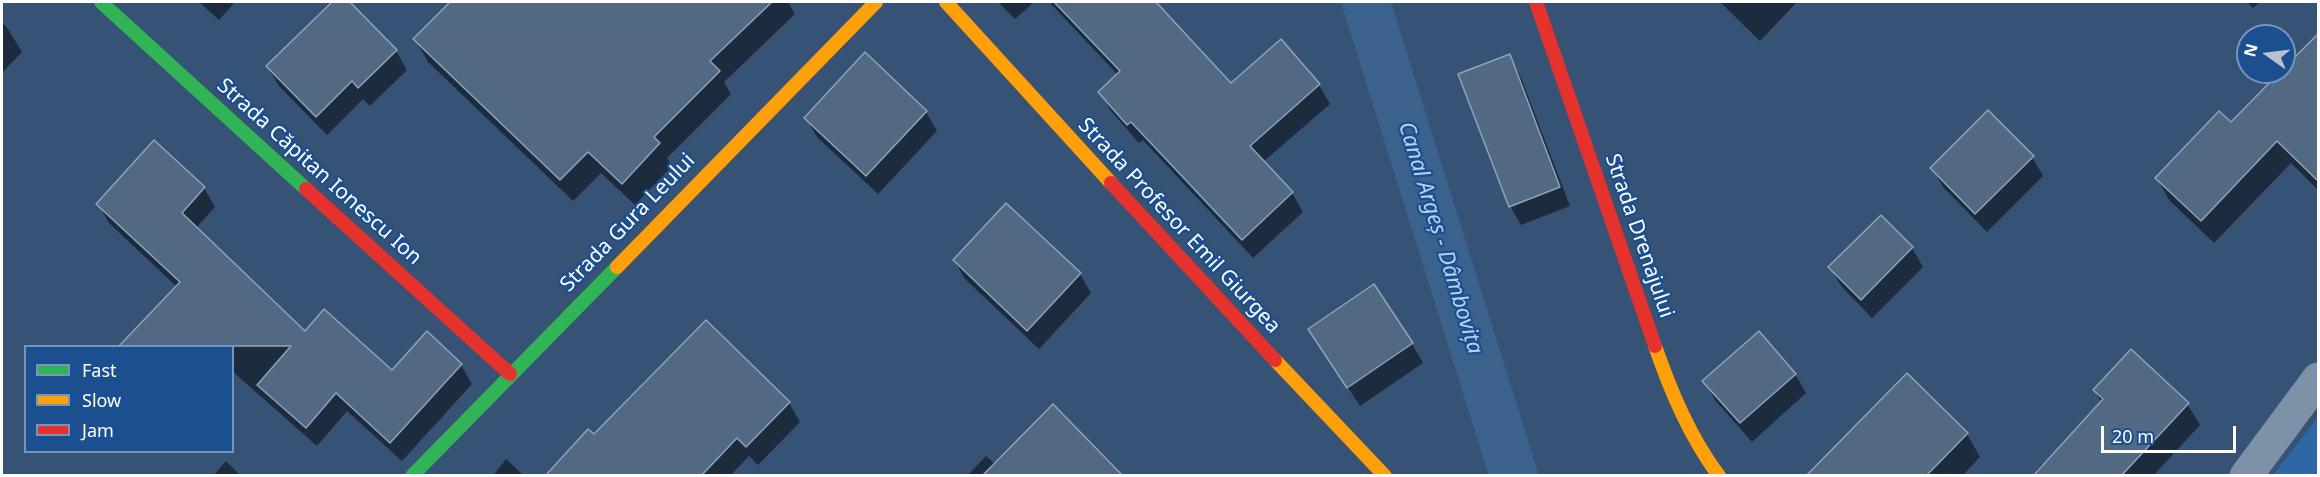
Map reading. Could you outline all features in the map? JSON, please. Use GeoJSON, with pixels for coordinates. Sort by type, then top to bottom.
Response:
{"type":"FeatureCollection","features":[{"type":"Feature","properties":{"kind":"street","name":"Strada Căpitan Ionescu Ion"},"geometry":{"type":"LineString","coordinates":[[100,2],[510,374]]}},
{"type":"Feature","properties":{"kind":"street","name":"Strada Gura Leului"},"geometry":{"type":"LineString","coordinates":[[412,476],[876,2]]}},
{"type":"Feature","properties":{"kind":"street","name":"Strada Profesor Emil Giurgea"},"geometry":{"type":"LineString","coordinates":[[946,2],[1169,248],[1385,476]]}},
{"type":"Feature","properties":{"kind":"street","name":"Strada Drenajului"},"geometry":{"type":"LineString","coordinates":[[1536,2],[1668,384],[1702,453],[1719,476]]}},
{"type":"Feature","properties":{"kind":"street"},"geometry":{"type":"LineString","coordinates":[[2246,476],[2319,379]]}},
{"type":"Feature","properties":{"kind":"shaded area"},"geometry":{"type":"Polygon","coordinates":[[[2318,417],[2318,475],[2273,475],[2318,417]]]}},
{"type":"Feature","properties":{"kind":"building"},"geometry":{"type":"Polygon","coordinates":[[[332,2],[350,2],[397,50],[358,88],[352,81],[316,117],[266,66],[332,2]]]}},
{"type":"Feature","properties":{"kind":"building"},"geometry":{"type":"Polygon","coordinates":[[[450,2],[772,2],[710,61],[720,71],[654,137],[660,143],[622,184],[588,152],[560,180],[413,39],[450,2]]]}},
{"type":"Feature","properties":{"kind":"building"},"geometry":{"type":"Polygon","coordinates":[[[1054,2],[1156,2],[1231,83],[1281,39],[1320,84],[1250,146],[1293,192],[1242,240],[1131,122],[1127,125],[1098,92],[1120,71],[1054,2]]]}},
{"type":"Feature","properties":{"kind":"building"},"geometry":{"type":"Polygon","coordinates":[[[2319,33],[2319,182],[2277,141],[2201,221],[2155,178],[2219,111],[2231,122],[2268,84],[2296,84],[2296,56],[2319,33]]]}},
{"type":"Feature","properties":{"kind":"building"},"geometry":{"type":"Polygon","coordinates":[[[865,52],[927,111],[866,176],[804,118],[865,52]]]}},
{"type":"Feature","properties":{"kind":"building"},"geometry":{"type":"Polygon","coordinates":[[[1510,54],[1560,187],[1509,207],[1458,74],[1510,54]]]}},
{"type":"Feature","properties":{"kind":"building"},"geometry":{"type":"Polygon","coordinates":[[[1988,110],[2034,156],[1975,214],[1930,168],[1988,110]]]}},
{"type":"Feature","properties":{"kind":"building"},"geometry":{"type":"Polygon","coordinates":[[[154,140],[205,187],[182,213],[305,331],[324,309],[392,370],[427,331],[462,364],[390,443],[336,393],[306,428],[257,385],[291,346],[120,345],[180,282],[96,204],[154,140]]]}},
{"type":"Feature","properties":{"kind":"building"},"geometry":{"type":"Polygon","coordinates":[[[1006,203],[1081,273],[1027,331],[953,260],[1006,203]]]}},
{"type":"Feature","properties":{"kind":"building"},"geometry":{"type":"Polygon","coordinates":[[[1881,215],[1913,247],[1861,300],[1828,267],[1881,215]]]}},
{"type":"Feature","properties":{"kind":"building"},"geometry":{"type":"Polygon","coordinates":[[[1374,284],[1413,343],[1347,388],[1308,329],[1374,284]]]}},
{"type":"Feature","properties":{"kind":"building"},"geometry":{"type":"Polygon","coordinates":[[[706,320],[790,402],[746,447],[737,438],[701,476],[545,476],[588,429],[594,434],[706,320]]]}},
{"type":"Feature","properties":{"kind":"building"},"geometry":{"type":"Polygon","coordinates":[[[1759,331],[1796,374],[1740,423],[1702,381],[1759,331]]]}},
{"type":"Feature","properties":{"kind":"building"},"geometry":{"type":"Polygon","coordinates":[[[2131,349],[2189,403],[2121,476],[2033,476],[2103,399],[2093,390],[2131,349]]]}},
{"type":"Feature","properties":{"kind":"building"},"geometry":{"type":"Polygon","coordinates":[[[1907,373],[1968,433],[1926,476],[1806,476],[1907,373]]]}},
{"type":"Feature","properties":{"kind":"building"},"geometry":{"type":"Polygon","coordinates":[[[1053,404],[1123,476],[982,476],[1053,404]]]}},
{"type":"Feature","properties":{"kind":"waterway","name":"Canal Argeș - Dâmbovița"},"geometry":{"type":"LineString","coordinates":[[1366,2],[1514,476]]}},
{"type":"Feature","properties":{"kind":"traffic: fast"},"geometry":{"type":"LineString","coordinates":[[101,2],[306,189]]}},
{"type":"Feature","properties":{"kind":"traffic: fast"},"geometry":{"type":"LineString","coordinates":[[412,476],[617,267]]}},
{"type":"Feature","properties":{"kind":"traffic: slow"},"geometry":{"type":"LineString","coordinates":[[617,267],[876,2]]}},
{"type":"Feature","properties":{"kind":"traffic: slow"},"geometry":{"type":"LineString","coordinates":[[946,2],[1111,183]]}},
{"type":"Feature","properties":{"kind":"traffic: slow"},"geometry":{"type":"LineString","coordinates":[[1655,346],[1682,414],[1699,446],[1719,476]]}},
{"type":"Feature","properties":{"kind":"traffic: slow"},"geometry":{"type":"LineString","coordinates":[[1275,360],[1385,476]]}},
{"type":"Feature","properties":{"kind":"traffic: jam"},"geometry":{"type":"LineString","coordinates":[[1536,2],[1655,346]]}},
{"type":"Feature","properties":{"kind":"traffic: jam"},"geometry":{"type":"LineString","coordinates":[[1111,183],[1275,360]]}},
{"type":"Feature","properties":{"kind":"traffic: jam"},"geometry":{"type":"LineString","coordinates":[[306,189],[510,374]]}}]}
